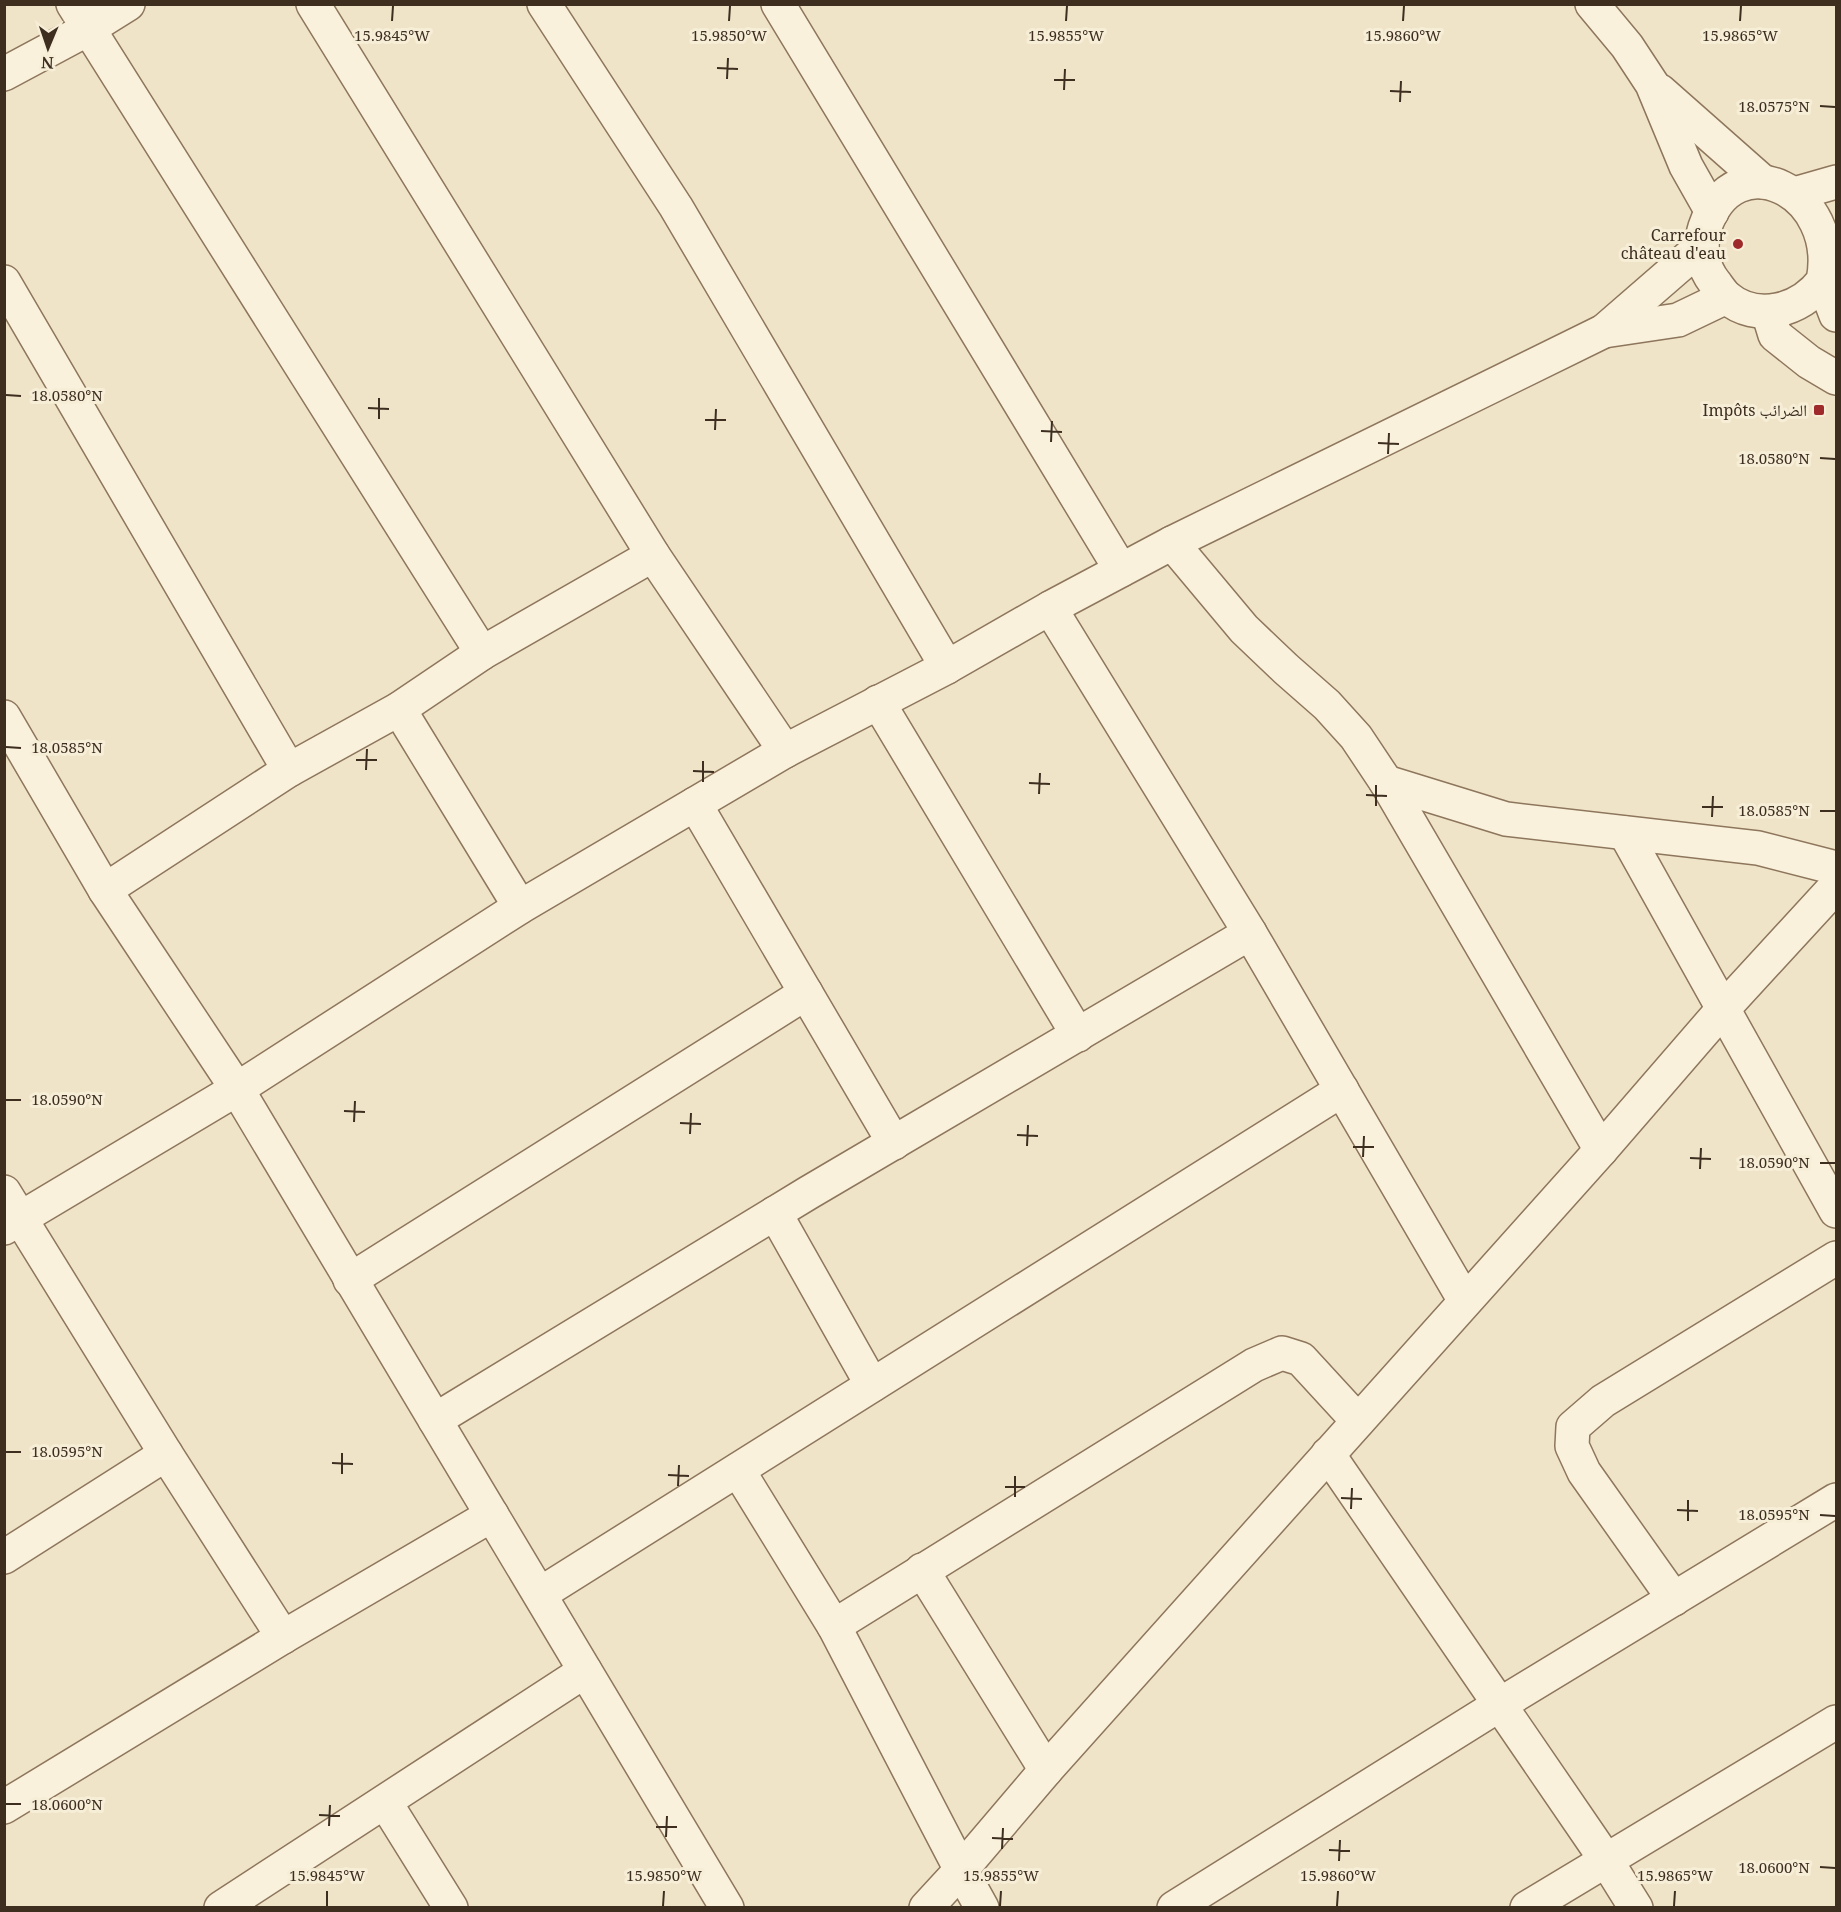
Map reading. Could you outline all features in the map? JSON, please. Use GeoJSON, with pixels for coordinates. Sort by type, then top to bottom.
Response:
{"type":"FeatureCollection","features":[{"type":"Feature","properties":{"kind":"street"},"geometry":{"type":"LineString","coordinates":[[4,74],[80,17],[128,4]]}},
{"type":"Feature","properties":{"kind":"street"},"geometry":{"type":"LineString","coordinates":[[313,4],[653,555],[785,751]]}},
{"type":"Feature","properties":{"kind":"street"},"geometry":{"type":"LineString","coordinates":[[544,4],[676,207],[947,667]]}},
{"type":"Feature","properties":{"kind":"street"},"geometry":{"type":"LineString","coordinates":[[778,4],[1121,570]]}},
{"type":"Feature","properties":{"kind":"street"},"geometry":{"type":"LineString","coordinates":[[1592,4],[1627,46],[1652,84],[1686,166],[1712,212]]}},
{"type":"Feature","properties":{"kind":"street"},"geometry":{"type":"LineString","coordinates":[[80,17],[482,653]]}},
{"type":"Feature","properties":{"kind":"street"},"geometry":{"type":"LineString","coordinates":[[1652,84],[1763,182]]}},
{"type":"Feature","properties":{"kind":"street"},"geometry":{"type":"LineString","coordinates":[[1776,182],[1801,192],[1821,210],[1834,233],[1832,254],[1822,281],[1815,291],[1793,306],[1768,312],[1739,305],[1726,297],[1705,267],[1703,234],[1712,212],[1734,191],[1748,185],[1776,182]]}},
{"type":"Feature","properties":{"kind":"street"},"geometry":{"type":"LineString","coordinates":[[1801,192],[1836,182]]}},
{"type":"Feature","properties":{"kind":"street"},"geometry":{"type":"LineString","coordinates":[[284,1637],[10,1213],[237,1089],[520,907],[785,751],[947,667],[1050,608],[1172,543],[1604,331],[1702,246]]}},
{"type":"Feature","properties":{"kind":"street"},"geometry":{"type":"LineString","coordinates":[[1822,281],[1836,315]]}},
{"type":"Feature","properties":{"kind":"street"},"geometry":{"type":"LineString","coordinates":[[1604,331],[1678,320],[1726,297]]}},
{"type":"Feature","properties":{"kind":"street"},"geometry":{"type":"LineString","coordinates":[[9,298],[289,770]]}},
{"type":"Feature","properties":{"kind":"street"},"geometry":{"type":"LineString","coordinates":[[1768,312],[1776,335],[1809,362],[1836,378]]}},
{"type":"Feature","properties":{"kind":"street"},"geometry":{"type":"LineString","coordinates":[[1172,543],[1244,628],[1327,705],[1356,737],[1386,782],[1601,1150]]}},
{"type":"Feature","properties":{"kind":"street"},"geometry":{"type":"LineString","coordinates":[[105,890],[289,770],[399,709],[482,653],[653,555]]}},
{"type":"Feature","properties":{"kind":"street"},"geometry":{"type":"LineString","coordinates":[[1050,608],[1250,933],[1465,1301]]}},
{"type":"Feature","properties":{"kind":"street"},"geometry":{"type":"LineString","coordinates":[[878,702],[1078,1035]]}},
{"type":"Feature","properties":{"kind":"street"},"geometry":{"type":"LineString","coordinates":[[399,709],[520,907]]}},
{"type":"Feature","properties":{"kind":"street"},"geometry":{"type":"LineString","coordinates":[[4,717],[105,890],[237,1089],[727,1908]]}},
{"type":"Feature","properties":{"kind":"street"},"geometry":{"type":"LineString","coordinates":[[1386,782],[1506,819],[1758,848],[1836,868]]}},
{"type":"Feature","properties":{"kind":"street"},"geometry":{"type":"LineString","coordinates":[[694,804],[894,1143]]}},
{"type":"Feature","properties":{"kind":"street"},"geometry":{"type":"LineString","coordinates":[[1625,833],[1836,1211]]}},
{"type":"Feature","properties":{"kind":"street"},"geometry":{"type":"LineString","coordinates":[[926,1908],[1046,1770],[1601,1150],[1723,1009],[1836,886]]}},
{"type":"Feature","properties":{"kind":"street"},"geometry":{"type":"LineString","coordinates":[[435,1420],[775,1213],[1250,933]]}},
{"type":"Feature","properties":{"kind":"street"},"geometry":{"type":"LineString","coordinates":[[351,1280],[806,993]]}},
{"type":"Feature","properties":{"kind":"street"},"geometry":{"type":"LineString","coordinates":[[540,1594],[1341,1090]]}},
{"type":"Feature","properties":{"kind":"street"},"geometry":{"type":"LineString","coordinates":[[775,1213],[872,1385]]}},
{"type":"Feature","properties":{"kind":"street"},"geometry":{"type":"LineString","coordinates":[[1674,1599],[1584,1472],[1572,1446],[1573,1427],[1603,1401],[1834,1266]]}},
{"type":"Feature","properties":{"kind":"street"},"geometry":{"type":"LineString","coordinates":[[834,1626],[1254,1365],[1282,1353],[1301,1359],[1358,1421]]}},
{"type":"Feature","properties":{"kind":"street"},"geometry":{"type":"LineString","coordinates":[[4,1557],[166,1454]]}},
{"type":"Feature","properties":{"kind":"street"},"geometry":{"type":"LineString","coordinates":[[1328,1454],[1606,1860],[1636,1908]]}},
{"type":"Feature","properties":{"kind":"street"},"geometry":{"type":"LineString","coordinates":[[738,1470],[834,1626],[960,1870],[982,1908]]}},
{"type":"Feature","properties":{"kind":"street"},"geometry":{"type":"LineString","coordinates":[[1174,1908],[1499,1705],[1836,1500]]}},
{"type":"Feature","properties":{"kind":"street"},"geometry":{"type":"LineString","coordinates":[[4,1807],[284,1637],[492,1515]]}},
{"type":"Feature","properties":{"kind":"street"},"geometry":{"type":"LineString","coordinates":[[922,1570],[1046,1770]]}},
{"type":"Feature","properties":{"kind":"street"},"geometry":{"type":"LineString","coordinates":[[221,1908],[585,1671]]}},
{"type":"Feature","properties":{"kind":"street"},"geometry":{"type":"LineString","coordinates":[[1527,1908],[1836,1722]]}},
{"type":"Feature","properties":{"kind":"street"},"geometry":{"type":"LineString","coordinates":[[385,1802],[451,1908]]}},
{"type":"Feature","properties":{"kind":"place","name":"Carrefour château d'eau"},"geometry":{"type":"Point","coordinates":[1738,244]}},
{"type":"Feature","properties":{"kind":"place","name":"Impôts الضرائب"},"geometry":{"type":"Point","coordinates":[1819,410]}}]}
